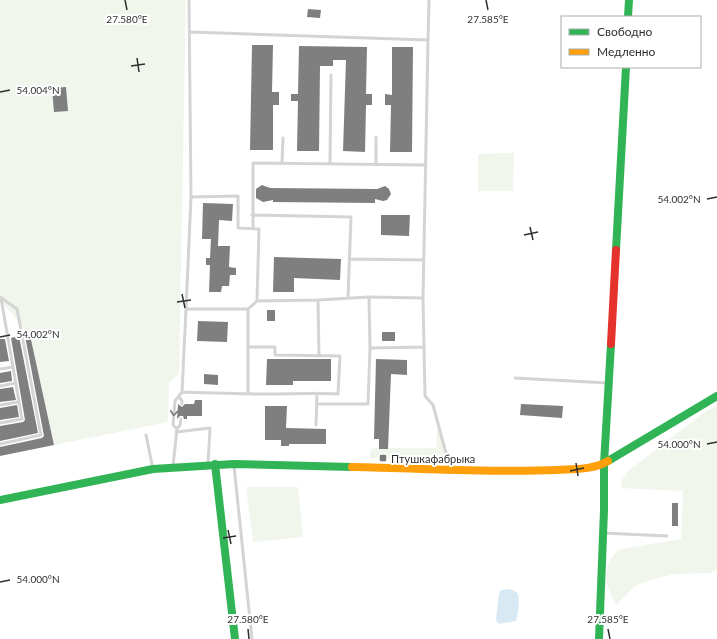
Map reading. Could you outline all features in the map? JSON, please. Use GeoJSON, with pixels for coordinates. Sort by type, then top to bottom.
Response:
{"type":"FeatureCollection","features":[{"type":"Feature","properties":{"kind":"main road"},"geometry":{"type":"LineString","coordinates":[[628,16],[629,0]]}},
{"type":"Feature","properties":{"kind":"main road"},"geometry":{"type":"LineString","coordinates":[[599,639],[604,464],[626,68]]}},
{"type":"Feature","properties":{"kind":"main road"},"geometry":{"type":"LineString","coordinates":[[0,500],[153,468],[173,466],[234,464],[527,471],[589,468],[604,464],[717,396]]}},
{"type":"Feature","properties":{"kind":"main road"},"geometry":{"type":"LineString","coordinates":[[211,464],[235,639]]}},
{"type":"Feature","properties":{"kind":"lane"},"geometry":{"type":"LineString","coordinates":[[177,431],[173,425],[174,401],[182,392],[191,197],[189,0]]}},
{"type":"Feature","properties":{"kind":"lane"},"geometry":{"type":"LineString","coordinates":[[429,0],[423,298],[425,396],[433,405],[451,470]]}},
{"type":"Feature","properties":{"kind":"lane"},"geometry":{"type":"LineString","coordinates":[[190,32],[428,40]]}},
{"type":"Feature","properties":{"kind":"lane"},"geometry":{"type":"LineString","coordinates":[[330,164],[331,75]]}},
{"type":"Feature","properties":{"kind":"lane"},"geometry":{"type":"LineString","coordinates":[[376,137],[376,165]]}},
{"type":"Feature","properties":{"kind":"lane"},"geometry":{"type":"LineString","coordinates":[[282,163],[283,138]]}},
{"type":"Feature","properties":{"kind":"lane"},"geometry":{"type":"LineString","coordinates":[[253,229],[253,163],[425,166]]}},
{"type":"Feature","properties":{"kind":"lane"},"geometry":{"type":"LineString","coordinates":[[191,197],[238,196],[238,228],[259,229],[257,302]]}},
{"type":"Feature","properties":{"kind":"lane"},"geometry":{"type":"LineString","coordinates":[[252,215],[351,217],[348,298]]}},
{"type":"Feature","properties":{"kind":"lane"},"geometry":{"type":"LineString","coordinates":[[349,259],[424,260]]}},
{"type":"Feature","properties":{"kind":"lane"},"geometry":{"type":"LineString","coordinates":[[186,309],[248,309],[257,302],[318,300],[369,296],[423,298]]}},
{"type":"Feature","properties":{"kind":"lane"},"geometry":{"type":"LineString","coordinates":[[317,404],[368,404],[370,348],[369,296]]}},
{"type":"Feature","properties":{"kind":"lane"},"geometry":{"type":"LineString","coordinates":[[0,424],[22,419],[1,297]]}},
{"type":"Feature","properties":{"kind":"lane"},"geometry":{"type":"LineString","coordinates":[[0,444],[41,435],[17,309],[1,297]]}},
{"type":"Feature","properties":{"kind":"lane"},"geometry":{"type":"LineString","coordinates":[[318,300],[319,355]]}},
{"type":"Feature","properties":{"kind":"lane"},"geometry":{"type":"LineString","coordinates":[[248,309],[248,394]]}},
{"type":"Feature","properties":{"kind":"lane"},"geometry":{"type":"LineString","coordinates":[[182,392],[338,394],[340,356],[275,354],[275,347],[248,347]]}},
{"type":"Feature","properties":{"kind":"lane"},"geometry":{"type":"LineString","coordinates":[[370,348],[424,347]]}},
{"type":"Feature","properties":{"kind":"lane"},"geometry":{"type":"LineString","coordinates":[[0,369],[13,367]]}},
{"type":"Feature","properties":{"kind":"lane"},"geometry":{"type":"LineString","coordinates":[[515,378],[608,383]]}},
{"type":"Feature","properties":{"kind":"lane"},"geometry":{"type":"LineString","coordinates":[[0,386],[16,383]]}},
{"type":"Feature","properties":{"kind":"lane"},"geometry":{"type":"LineString","coordinates":[[316,425],[317,393]]}},
{"type":"Feature","properties":{"kind":"lane"},"geometry":{"type":"LineString","coordinates":[[179,397],[182,404]]}},
{"type":"Feature","properties":{"kind":"lane"},"geometry":{"type":"LineString","coordinates":[[0,405],[19,402]]}},
{"type":"Feature","properties":{"kind":"lane"},"geometry":{"type":"LineString","coordinates":[[173,466],[177,431],[181,419]]}},
{"type":"Feature","properties":{"kind":"lane"},"geometry":{"type":"LineString","coordinates":[[177,431],[210,428],[211,464]]}},
{"type":"Feature","properties":{"kind":"lane"},"geometry":{"type":"LineString","coordinates":[[146,435],[153,468]]}},
{"type":"Feature","properties":{"kind":"lane"},"geometry":{"type":"LineString","coordinates":[[234,464],[252,639]]}},
{"type":"Feature","properties":{"kind":"lane"},"geometry":{"type":"LineString","coordinates":[[603,533],[667,536]]}},
{"type":"Feature","properties":{"kind":"shaded area"},"geometry":{"type":"Polygon","coordinates":[[[0,0],[186,0],[179,374],[169,383],[168,422],[54,445],[30,335],[0,300],[0,0]]]}},
{"type":"Feature","properties":{"kind":"shaded area"},"geometry":{"type":"Polygon","coordinates":[[[514,153],[513,191],[478,191],[478,154],[514,153]]]}},
{"type":"Feature","properties":{"kind":"shaded area"},"geometry":{"type":"Polygon","coordinates":[[[717,406],[717,570],[710,573],[675,574],[650,580],[635,586],[616,605],[609,591],[606,577],[609,564],[618,550],[681,539],[683,491],[621,488],[622,480],[628,471],[706,411],[717,406]]]}},
{"type":"Feature","properties":{"kind":"shaded area"},"geometry":{"type":"Polygon","coordinates":[[[438,422],[444,446],[443,461],[370,458],[370,451],[373,448],[436,448],[438,422]]]}},
{"type":"Feature","properties":{"kind":"shaded area"},"geometry":{"type":"Polygon","coordinates":[[[246,487],[298,487],[303,537],[253,542],[246,487]]]}},
{"type":"Feature","properties":{"kind":"water"},"geometry":{"type":"Polygon","coordinates":[[[509,589],[515,591],[519,596],[517,619],[516,621],[499,624],[496,619],[499,594],[501,590],[509,589]]]}},
{"type":"Feature","properties":{"kind":"building"},"geometry":{"type":"Polygon","coordinates":[[[308,9],[321,10],[320,18],[307,17],[308,9]]]}},
{"type":"Feature","properties":{"kind":"building"},"geometry":{"type":"Polygon","coordinates":[[[252,45],[273,45],[272,92],[279,92],[279,105],[273,105],[273,150],[250,150],[252,45]]]}},
{"type":"Feature","properties":{"kind":"building"},"geometry":{"type":"Polygon","coordinates":[[[299,46],[367,47],[366,94],[372,94],[372,105],[366,105],[365,152],[343,151],[346,60],[333,60],[333,66],[320,66],[319,151],[297,151],[298,101],[291,101],[291,94],[298,94],[299,46]]]}},
{"type":"Feature","properties":{"kind":"building"},"geometry":{"type":"Polygon","coordinates":[[[392,47],[413,47],[412,152],[390,152],[391,105],[385,105],[385,94],[392,95],[392,47]]]}},
{"type":"Feature","properties":{"kind":"building"},"geometry":{"type":"Polygon","coordinates":[[[66,87],[68,111],[54,112],[52,88],[66,87]]]}},
{"type":"Feature","properties":{"kind":"building"},"geometry":{"type":"Polygon","coordinates":[[[262,185],[270,188],[377,189],[385,186],[389,189],[391,194],[387,200],[383,201],[375,199],[375,203],[273,202],[273,200],[263,202],[256,198],[256,189],[262,185]]]}},
{"type":"Feature","properties":{"kind":"building"},"geometry":{"type":"Polygon","coordinates":[[[203,203],[233,204],[232,221],[219,220],[218,246],[230,246],[229,267],[236,268],[236,275],[230,275],[229,286],[222,286],[221,292],[209,292],[210,265],[206,265],[206,258],[210,258],[211,239],[202,239],[203,203]]]}},
{"type":"Feature","properties":{"kind":"building"},"geometry":{"type":"Polygon","coordinates":[[[381,215],[410,215],[409,236],[381,235],[381,215]]]}},
{"type":"Feature","properties":{"kind":"building"},"geometry":{"type":"Polygon","coordinates":[[[274,257],[341,259],[340,280],[294,278],[294,292],[273,292],[274,257]]]}},
{"type":"Feature","properties":{"kind":"building"},"geometry":{"type":"Polygon","coordinates":[[[267,310],[275,310],[275,321],[267,321],[267,310]]]}},
{"type":"Feature","properties":{"kind":"building"},"geometry":{"type":"Polygon","coordinates":[[[198,321],[228,322],[227,342],[197,341],[198,321]]]}},
{"type":"Feature","properties":{"kind":"building"},"geometry":{"type":"Polygon","coordinates":[[[382,332],[395,332],[395,341],[382,341],[382,332]]]}},
{"type":"Feature","properties":{"kind":"building"},"geometry":{"type":"Polygon","coordinates":[[[30,335],[54,445],[0,456],[0,447],[42,438],[44,436],[25,336],[30,335]]]}},
{"type":"Feature","properties":{"kind":"building"},"geometry":{"type":"Polygon","coordinates":[[[19,336],[38,433],[0,441],[0,426],[23,422],[25,420],[11,338],[19,336]]]}},
{"type":"Feature","properties":{"kind":"building"},"geometry":{"type":"Polygon","coordinates":[[[0,339],[5,339],[9,361],[0,362],[0,339]]]}},
{"type":"Feature","properties":{"kind":"building"},"geometry":{"type":"Polygon","coordinates":[[[267,359],[331,359],[331,381],[293,381],[293,385],[266,385],[267,359]]]}},
{"type":"Feature","properties":{"kind":"building"},"geometry":{"type":"Polygon","coordinates":[[[376,359],[407,360],[407,375],[391,374],[388,449],[379,449],[379,439],[374,439],[376,359]]]}},
{"type":"Feature","properties":{"kind":"building"},"geometry":{"type":"Polygon","coordinates":[[[11,371],[12,381],[0,383],[0,373],[11,371]]]}},
{"type":"Feature","properties":{"kind":"building"},"geometry":{"type":"Polygon","coordinates":[[[204,374],[218,375],[218,385],[204,384],[204,374]]]}},
{"type":"Feature","properties":{"kind":"building"},"geometry":{"type":"Polygon","coordinates":[[[13,387],[16,400],[0,402],[0,389],[13,387]]]}},
{"type":"Feature","properties":{"kind":"building"},"geometry":{"type":"Polygon","coordinates":[[[195,400],[202,400],[202,416],[187,416],[187,419],[184,419],[183,416],[180,416],[177,419],[178,404],[182,407],[185,404],[194,404],[195,400]]]}},
{"type":"Feature","properties":{"kind":"building"},"geometry":{"type":"Polygon","coordinates":[[[521,404],[563,406],[562,418],[520,415],[521,404]]]}},
{"type":"Feature","properties":{"kind":"building"},"geometry":{"type":"Polygon","coordinates":[[[17,405],[19,417],[0,420],[0,408],[17,405]]]}},
{"type":"Feature","properties":{"kind":"building"},"geometry":{"type":"Polygon","coordinates":[[[265,406],[287,406],[286,428],[326,429],[326,444],[289,444],[289,446],[281,446],[281,440],[265,440],[265,406]]]}},
{"type":"Feature","properties":{"kind":"building"},"geometry":{"type":"Polygon","coordinates":[[[672,503],[678,503],[678,526],[672,526],[672,503]]]}},
{"type":"Feature","properties":{"kind":"traffic: fast"},"geometry":{"type":"LineString","coordinates":[[628,16],[629,0]]}},
{"type":"Feature","properties":{"kind":"traffic: fast"},"geometry":{"type":"LineString","coordinates":[[616,250],[626,68]]}},
{"type":"Feature","properties":{"kind":"traffic: fast"},"geometry":{"type":"LineString","coordinates":[[599,639],[604,510],[604,464],[611,344]]}},
{"type":"Feature","properties":{"kind":"traffic: fast"},"geometry":{"type":"LineString","coordinates":[[608,461],[717,396]]}},
{"type":"Feature","properties":{"kind":"traffic: fast"},"geometry":{"type":"LineString","coordinates":[[215,464],[235,639]]}},
{"type":"Feature","properties":{"kind":"traffic: fast"},"geometry":{"type":"LineString","coordinates":[[0,500],[153,469],[234,464],[352,467]]}},
{"type":"Feature","properties":{"kind":"traffic: slow"},"geometry":{"type":"LineString","coordinates":[[352,467],[531,471],[583,468],[596,466],[608,461]]}},
{"type":"Feature","properties":{"kind":"traffic: jam"},"geometry":{"type":"LineString","coordinates":[[611,344],[616,250]]}},
{"type":"Feature","properties":{"kind":"place","name":"Птушкафабрыка"},"geometry":{"type":"Point","coordinates":[383,458]}}]}
